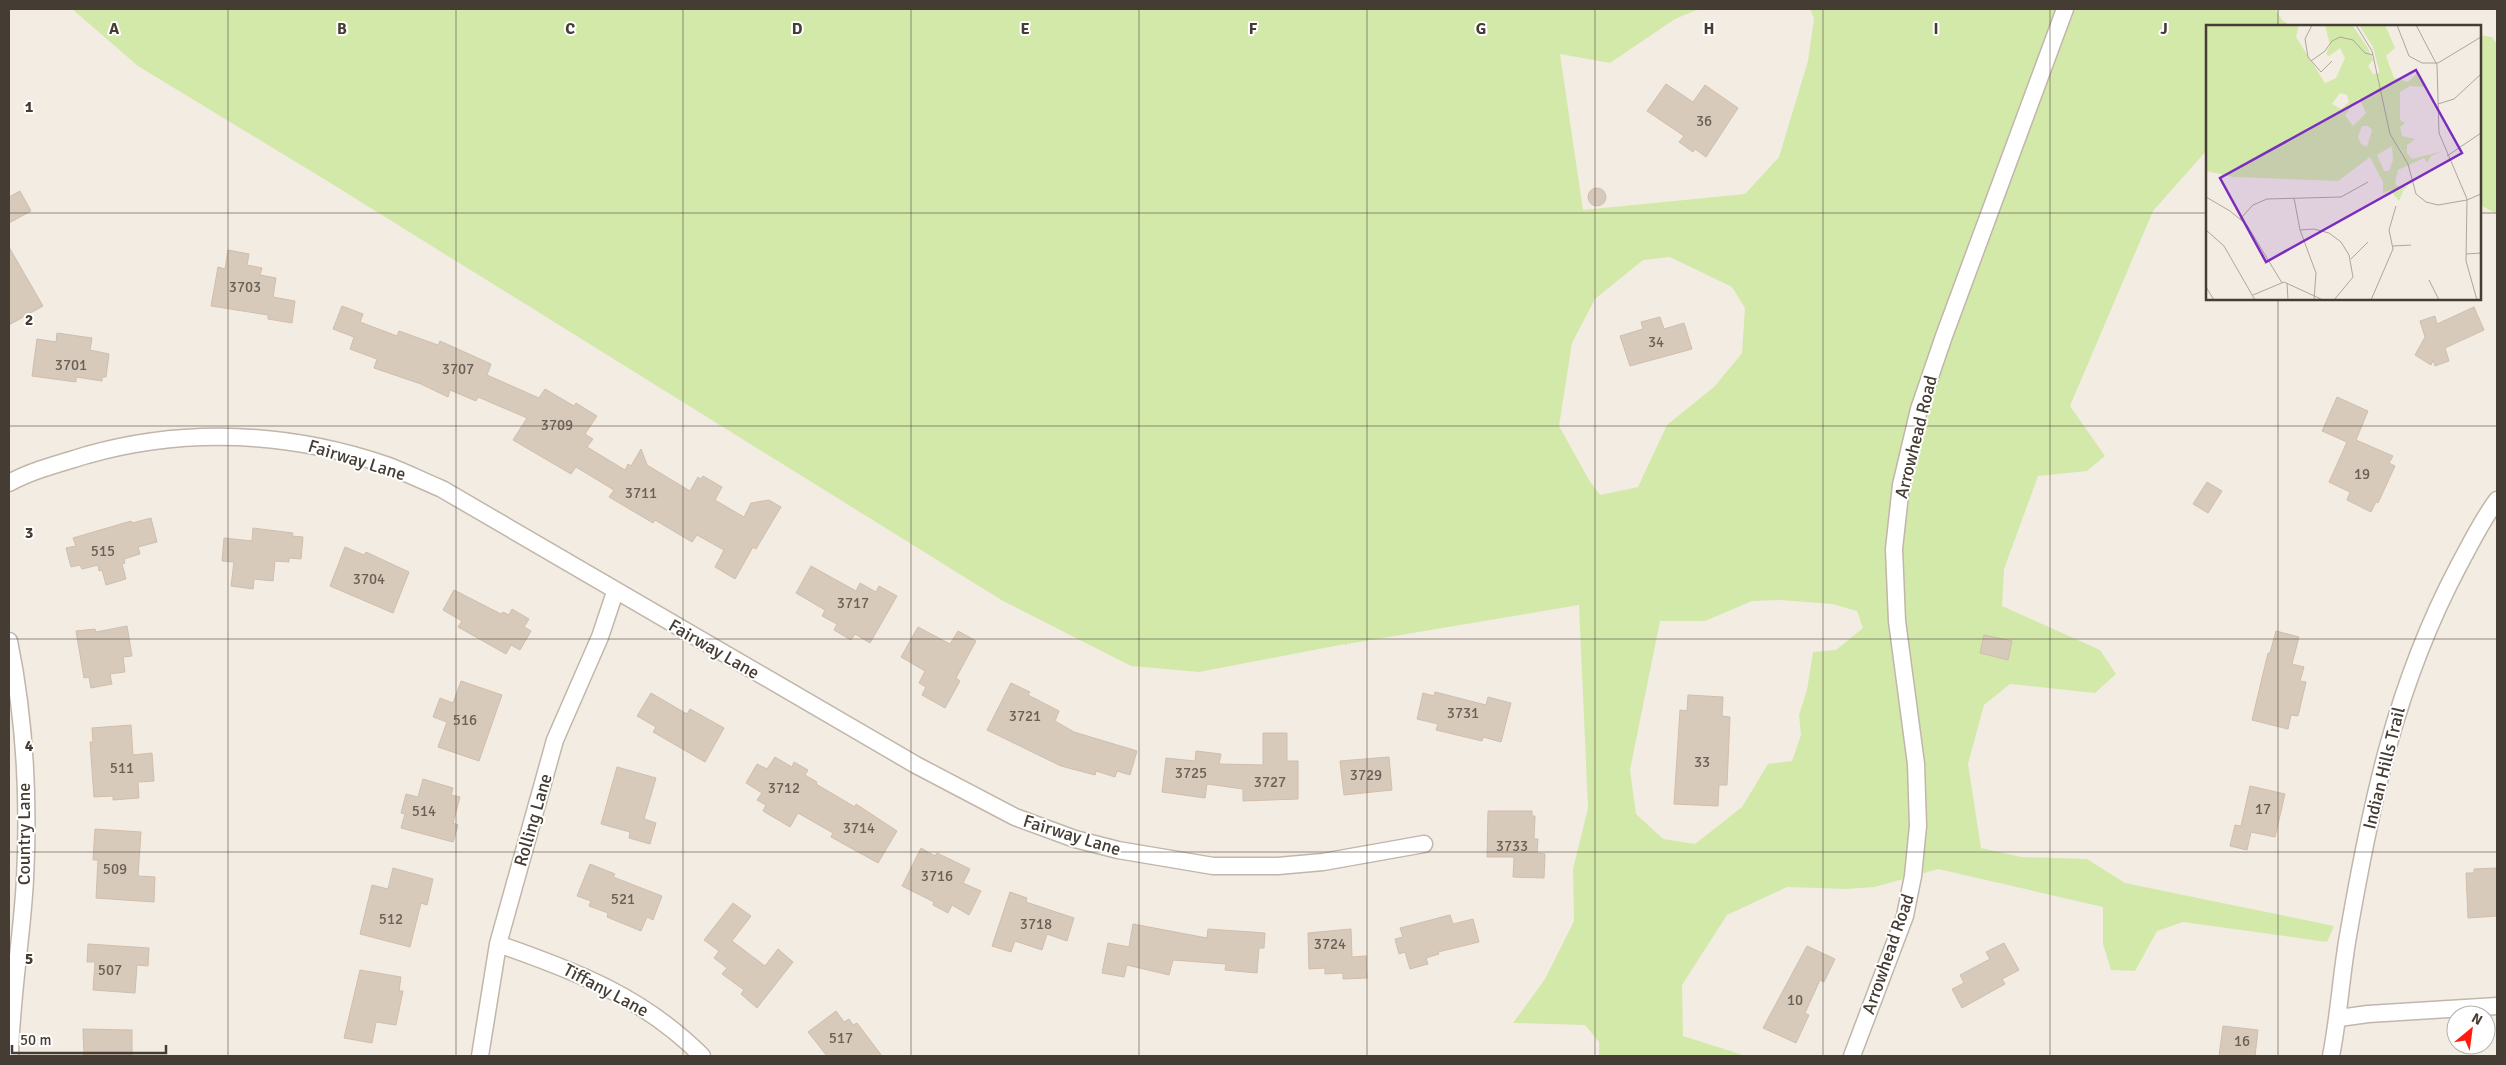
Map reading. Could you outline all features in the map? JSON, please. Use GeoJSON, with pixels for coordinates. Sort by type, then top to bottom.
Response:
{"type":"FeatureCollection","features":[{"type":"Feature","properties":{"kind":"street","name":"Arrowhead Road"},"geometry":{"type":"LineString","coordinates":[[1852,1056],[1905,916],[1913,876],[1918,826],[1916,764],[1897,621],[1894,548],[1901,485],[1919,409],[1944,336],[2065,9]]}},
{"type":"Feature","properties":{"kind":"street","name":"Fairway Lane"},"geometry":{"type":"LineString","coordinates":[[9,483],[32,472],[120,446],[173,439],[250,437],[302,443],[347,453],[388,466],[442,489],[615,592],[981,800],[1015,817],[1075,839],[1118,850],[1213,866],[1296,864],[1424,844]]}},
{"type":"Feature","properties":{"kind":"street","name":"Indian Hills Trail"},"geometry":{"type":"LineString","coordinates":[[2332,1056],[2339,1018],[2348,939],[2371,812],[2388,741],[2410,671],[2438,606],[2487,514],[2497,500]]}},
{"type":"Feature","properties":{"kind":"street","name":"Rolling Lane"},"geometry":{"type":"LineString","coordinates":[[480,1056],[498,944],[555,740],[600,637],[615,592]]}},
{"type":"Feature","properties":{"kind":"street","name":"Country Lane"},"geometry":{"type":"LineString","coordinates":[[9,641],[23,738],[27,813],[25,880],[10,1056]]}},
{"type":"Feature","properties":{"kind":"street","name":"Tiffany Lane"},"geometry":{"type":"LineString","coordinates":[[498,944],[565,967],[639,1005],[673,1030],[702,1056]]}},
{"type":"Feature","properties":{"kind":"street"},"geometry":{"type":"LineString","coordinates":[[2339,1018],[2368,1014],[2497,1006]]}},
{"type":"Feature","properties":{"kind":"green space"},"geometry":{"type":"Polygon","coordinates":[[[72,9],[1699,9],[1675,19],[1610,63],[1560,54],[1583,210],[1745,194],[1779,157],[1808,61],[1814,18],[1810,9],[2275,9],[2282,20],[2290,25],[2206,25],[2206,151],[2153,211],[2070,406],[2105,456],[2087,471],[2038,476],[2004,569],[2002,606],[2100,650],[2116,674],[2095,693],[2010,684],[1984,705],[1968,764],[1981,848],[2021,857],[2087,859],[2125,883],[2334,926],[2327,942],[2183,922],[2157,931],[2135,971],[2111,970],[2103,944],[2103,907],[1938,869],[1875,887],[1846,889],[1787,887],[1727,915],[1682,985],[1683,1036],[1746,1056],[1599,1056],[1599,1042],[1585,1025],[1513,1023],[1545,979],[1574,921],[1573,869],[1588,808],[1579,605],[1347,644],[1345,647],[1345,644],[1199,672],[1131,666],[1003,601],[324,179],[138,66],[72,9]],[[1670,257],[1643,260],[1595,299],[1572,343],[1559,426],[1589,480],[1600,495],[1638,487],[1667,425],[1715,386],[1742,353],[1745,308],[1732,287],[1670,257]],[[1780,600],[1752,601],[1705,621],[1660,621],[1630,770],[1636,814],[1663,839],[1695,844],[1742,807],[1768,764],[1792,761],[1801,735],[1799,715],[1807,690],[1813,652],[1836,650],[1863,628],[1857,611],[1832,604],[1780,600]]]}},
{"type":"Feature","properties":{"kind":"green space"},"geometry":{"type":"Polygon","coordinates":[[[2481,35],[2492,37],[2497,44],[2497,214],[2481,206],[2481,35]]]}},
{"type":"Feature","properties":{"kind":"building"},"geometry":{"type":"Polygon","coordinates":[[[1666,84],[1693,102],[1705,85],[1738,108],[1706,157],[1695,149],[1693,152],[1679,142],[1684,136],[1647,111],[1666,84]]]}},
{"type":"Feature","properties":{"kind":"building"},"geometry":{"type":"Polygon","coordinates":[[[1597,188],[1603,191],[1606,197],[1603,203],[1597,206],[1591,203],[1588,197],[1591,191],[1597,188]]]}},
{"type":"Feature","properties":{"kind":"building"},"geometry":{"type":"Polygon","coordinates":[[[20,191],[31,211],[9,223],[9,197],[20,191]]]}},
{"type":"Feature","properties":{"kind":"building"},"geometry":{"type":"Polygon","coordinates":[[[9,247],[43,306],[9,325],[9,247]]]}},
{"type":"Feature","properties":{"kind":"building"},"geometry":{"type":"Polygon","coordinates":[[[228,250],[249,254],[247,265],[262,268],[260,275],[276,278],[273,297],[295,301],[292,323],[268,319],[268,315],[211,306],[218,267],[225,269],[228,250]]]}},
{"type":"Feature","properties":{"kind":"building"},"geometry":{"type":"Polygon","coordinates":[[[342,306],[363,314],[360,322],[397,336],[399,331],[438,345],[440,341],[491,364],[487,375],[539,398],[545,389],[574,406],[576,403],[597,416],[585,434],[593,439],[587,447],[625,470],[628,464],[631,466],[641,449],[647,465],[690,491],[698,477],[701,479],[703,476],[722,487],[715,500],[744,517],[751,503],[769,500],[781,507],[756,549],[753,547],[735,579],[715,567],[724,550],[697,535],[692,542],[655,520],[653,523],[609,497],[614,490],[576,467],[571,474],[513,440],[527,418],[478,397],[476,401],[450,390],[448,397],[421,384],[374,368],[377,359],[350,349],[354,337],[333,329],[342,306]]]}},
{"type":"Feature","properties":{"kind":"building"},"geometry":{"type":"Polygon","coordinates":[[[2474,307],[2484,330],[2445,348],[2449,361],[2435,366],[2433,360],[2431,365],[2415,355],[2425,337],[2420,321],[2435,316],[2437,324],[2474,307]]]}},
{"type":"Feature","properties":{"kind":"building"},"geometry":{"type":"Polygon","coordinates":[[[1660,317],[1664,329],[1684,323],[1692,349],[1630,366],[1620,336],[1643,329],[1641,322],[1660,317]]]}},
{"type":"Feature","properties":{"kind":"building"},"geometry":{"type":"Polygon","coordinates":[[[57,333],[92,338],[90,350],[109,354],[106,377],[102,377],[102,381],[76,377],[76,382],[32,376],[37,339],[56,342],[57,333]]]}},
{"type":"Feature","properties":{"kind":"building"},"geometry":{"type":"Polygon","coordinates":[[[2337,397],[2368,411],[2356,440],[2393,456],[2389,463],[2395,466],[2378,503],[2376,502],[2371,512],[2347,500],[2350,492],[2329,482],[2347,442],[2322,431],[2337,397]]]}},
{"type":"Feature","properties":{"kind":"building"},"geometry":{"type":"Polygon","coordinates":[[[2207,482],[2222,491],[2208,513],[2193,504],[2207,482]]]}},
{"type":"Feature","properties":{"kind":"building"},"geometry":{"type":"Polygon","coordinates":[[[151,518],[157,542],[138,547],[140,554],[124,559],[125,563],[122,564],[126,579],[106,585],[102,570],[99,571],[98,565],[82,569],[80,565],[71,567],[66,548],[76,546],[73,538],[131,521],[132,523],[151,518]]]}},
{"type":"Feature","properties":{"kind":"building"},"geometry":{"type":"Polygon","coordinates":[[[253,528],[293,533],[292,536],[303,537],[301,559],[289,558],[289,562],[275,561],[273,581],[254,579],[253,589],[231,586],[234,562],[222,561],[224,538],[252,541],[253,528]]]}},
{"type":"Feature","properties":{"kind":"building"},"geometry":{"type":"Polygon","coordinates":[[[345,547],[364,555],[366,552],[409,572],[393,613],[330,586],[345,547]]]}},
{"type":"Feature","properties":{"kind":"building"},"geometry":{"type":"Polygon","coordinates":[[[811,566],[856,591],[860,583],[876,592],[879,586],[897,596],[870,643],[855,634],[851,640],[834,630],[837,624],[822,616],[825,610],[796,593],[811,566]]]}},
{"type":"Feature","properties":{"kind":"building"},"geometry":{"type":"Polygon","coordinates":[[[454,590],[501,614],[503,612],[509,615],[512,609],[529,619],[524,627],[531,631],[520,650],[511,645],[506,654],[458,627],[462,621],[443,610],[454,590]]]}},
{"type":"Feature","properties":{"kind":"building"},"geometry":{"type":"Polygon","coordinates":[[[127,626],[132,656],[123,657],[125,672],[110,674],[112,684],[91,688],[89,677],[84,678],[76,631],[95,629],[96,632],[127,626]]]}},
{"type":"Feature","properties":{"kind":"building"},"geometry":{"type":"Polygon","coordinates":[[[918,627],[950,644],[958,631],[976,641],[956,678],[960,681],[945,708],[922,695],[926,687],[919,683],[925,671],[901,657],[918,627]]]}},
{"type":"Feature","properties":{"kind":"building"},"geometry":{"type":"Polygon","coordinates":[[[2276,631],[2299,637],[2292,664],[2304,667],[2300,681],[2306,682],[2298,716],[2291,715],[2288,729],[2252,720],[2268,653],[2270,653],[2276,631]]]}},
{"type":"Feature","properties":{"kind":"building"},"geometry":{"type":"Polygon","coordinates":[[[1984,635],[2012,641],[2008,660],[1980,653],[1984,635]]]}},
{"type":"Feature","properties":{"kind":"building"},"geometry":{"type":"Polygon","coordinates":[[[461,681],[502,695],[479,761],[438,747],[447,722],[433,717],[440,698],[453,703],[461,681]]]}},
{"type":"Feature","properties":{"kind":"building"},"geometry":{"type":"Polygon","coordinates":[[[1011,683],[1030,692],[1028,695],[1059,711],[1055,721],[1074,732],[1137,751],[1130,775],[1117,771],[1115,777],[1096,771],[1095,775],[1061,766],[987,730],[1011,683]]]}},
{"type":"Feature","properties":{"kind":"building"},"geometry":{"type":"Polygon","coordinates":[[[1435,692],[1486,705],[1488,697],[1511,703],[1501,742],[1483,737],[1482,741],[1436,730],[1438,724],[1417,719],[1423,693],[1434,696],[1435,692]]]}},
{"type":"Feature","properties":{"kind":"building"},"geometry":{"type":"Polygon","coordinates":[[[651,693],[687,714],[690,709],[724,728],[705,762],[653,732],[656,727],[637,716],[651,693]]]}},
{"type":"Feature","properties":{"kind":"building"},"geometry":{"type":"Polygon","coordinates":[[[1688,695],[1723,697],[1722,716],[1730,717],[1727,785],[1719,785],[1718,806],[1674,804],[1680,710],[1687,711],[1688,695]]]}},
{"type":"Feature","properties":{"kind":"building"},"geometry":{"type":"Polygon","coordinates":[[[131,725],[133,755],[152,753],[154,781],[138,782],[139,798],[113,800],[113,796],[94,797],[90,742],[93,742],[92,728],[131,725]]]}},
{"type":"Feature","properties":{"kind":"building"},"geometry":{"type":"Polygon","coordinates":[[[1263,733],[1287,733],[1287,761],[1298,761],[1298,799],[1243,801],[1243,789],[1207,784],[1205,798],[1162,792],[1166,758],[1195,761],[1196,751],[1221,754],[1219,764],[1263,765],[1263,733]]]}},
{"type":"Feature","properties":{"kind":"building"},"geometry":{"type":"Polygon","coordinates":[[[775,757],[792,767],[794,762],[808,770],[805,775],[817,782],[816,784],[855,807],[856,804],[897,831],[878,863],[831,837],[833,833],[798,813],[790,827],[763,811],[766,805],[757,800],[762,793],[746,783],[757,764],[767,769],[775,757]]]}},
{"type":"Feature","properties":{"kind":"building"},"geometry":{"type":"Polygon","coordinates":[[[1389,757],[1392,790],[1344,795],[1340,761],[1389,757]]]}},
{"type":"Feature","properties":{"kind":"building"},"geometry":{"type":"Polygon","coordinates":[[[617,767],[656,778],[644,819],[656,823],[650,844],[629,838],[630,832],[601,824],[617,767]]]}},
{"type":"Feature","properties":{"kind":"building"},"geometry":{"type":"Polygon","coordinates":[[[423,779],[453,788],[451,795],[460,797],[453,823],[458,825],[453,842],[401,828],[405,814],[401,813],[406,794],[418,797],[423,779]]]}},
{"type":"Feature","properties":{"kind":"building"},"geometry":{"type":"Polygon","coordinates":[[[2250,786],[2285,794],[2275,837],[2251,832],[2247,850],[2230,846],[2235,825],[2241,826],[2250,786]]]}},
{"type":"Feature","properties":{"kind":"building"},"geometry":{"type":"Polygon","coordinates":[[[1488,811],[1532,811],[1532,816],[1535,816],[1534,839],[1538,839],[1537,853],[1545,854],[1544,878],[1513,877],[1514,857],[1487,857],[1488,811]]]}},
{"type":"Feature","properties":{"kind":"building"},"geometry":{"type":"Polygon","coordinates":[[[95,829],[141,832],[138,876],[155,877],[154,902],[96,898],[98,860],[93,860],[95,829]]]}},
{"type":"Feature","properties":{"kind":"building"},"geometry":{"type":"Polygon","coordinates":[[[921,848],[935,856],[937,853],[970,869],[963,883],[981,891],[969,915],[952,905],[948,913],[933,905],[934,902],[902,886],[921,848]]]}},
{"type":"Feature","properties":{"kind":"building"},"geometry":{"type":"Polygon","coordinates":[[[590,864],[615,874],[613,877],[662,896],[653,920],[647,917],[641,931],[607,917],[608,913],[589,906],[591,901],[577,896],[590,864]]]}},
{"type":"Feature","properties":{"kind":"building"},"geometry":{"type":"Polygon","coordinates":[[[393,868],[433,879],[427,905],[421,903],[410,947],[360,934],[372,885],[388,889],[393,868]]]}},
{"type":"Feature","properties":{"kind":"building"},"geometry":{"type":"Polygon","coordinates":[[[2497,868],[2497,916],[2468,918],[2466,873],[2474,873],[2474,869],[2497,868]]]}},
{"type":"Feature","properties":{"kind":"building"},"geometry":{"type":"Polygon","coordinates":[[[1010,892],[1027,898],[1026,902],[1074,918],[1067,941],[1047,934],[1042,950],[1015,941],[1011,952],[992,946],[1010,892]]]}},
{"type":"Feature","properties":{"kind":"building"},"geometry":{"type":"Polygon","coordinates":[[[733,903],[751,916],[732,941],[765,966],[778,949],[793,962],[757,1008],[741,994],[744,990],[722,974],[727,968],[714,958],[719,951],[704,940],[733,903]]]}},
{"type":"Feature","properties":{"kind":"building"},"geometry":{"type":"Polygon","coordinates":[[[1450,915],[1453,924],[1473,919],[1479,942],[1438,952],[1439,954],[1426,958],[1428,964],[1410,969],[1405,952],[1399,954],[1395,939],[1403,937],[1400,928],[1450,915]]]}},
{"type":"Feature","properties":{"kind":"building"},"geometry":{"type":"Polygon","coordinates":[[[1133,924],[1207,938],[1208,929],[1265,933],[1264,948],[1259,948],[1257,973],[1225,970],[1226,964],[1173,960],[1169,975],[1127,965],[1124,977],[1102,973],[1108,943],[1129,947],[1133,924]]]}},
{"type":"Feature","properties":{"kind":"building"},"geometry":{"type":"Polygon","coordinates":[[[1351,929],[1352,957],[1366,956],[1367,978],[1343,979],[1343,973],[1325,974],[1325,968],[1309,969],[1308,933],[1351,929]]]}},
{"type":"Feature","properties":{"kind":"building"},"geometry":{"type":"Polygon","coordinates":[[[2004,943],[2019,970],[2002,979],[2005,984],[1962,1008],[1952,989],[1964,983],[1960,975],[1990,959],[1986,952],[2004,943]]]}},
{"type":"Feature","properties":{"kind":"building"},"geometry":{"type":"Polygon","coordinates":[[[88,944],[149,948],[148,966],[137,965],[135,993],[93,990],[95,962],[87,962],[88,944]]]}},
{"type":"Feature","properties":{"kind":"building"},"geometry":{"type":"Polygon","coordinates":[[[1807,946],[1835,959],[1824,982],[1820,980],[1805,1013],[1809,1015],[1796,1043],[1763,1028],[1807,946]]]}},
{"type":"Feature","properties":{"kind":"building"},"geometry":{"type":"Polygon","coordinates":[[[360,970],[401,977],[399,991],[403,991],[396,1025],[376,1022],[372,1043],[344,1038],[360,970]]]}},
{"type":"Feature","properties":{"kind":"building"},"geometry":{"type":"Polygon","coordinates":[[[836,1011],[844,1022],[849,1019],[853,1025],[857,1023],[882,1056],[827,1056],[808,1032],[836,1011]]]}},
{"type":"Feature","properties":{"kind":"building"},"geometry":{"type":"Polygon","coordinates":[[[2223,1026],[2258,1030],[2255,1056],[2219,1056],[2223,1026]]]}},
{"type":"Feature","properties":{"kind":"building"},"geometry":{"type":"Polygon","coordinates":[[[83,1029],[132,1030],[132,1056],[84,1056],[83,1029]]]}}]}
